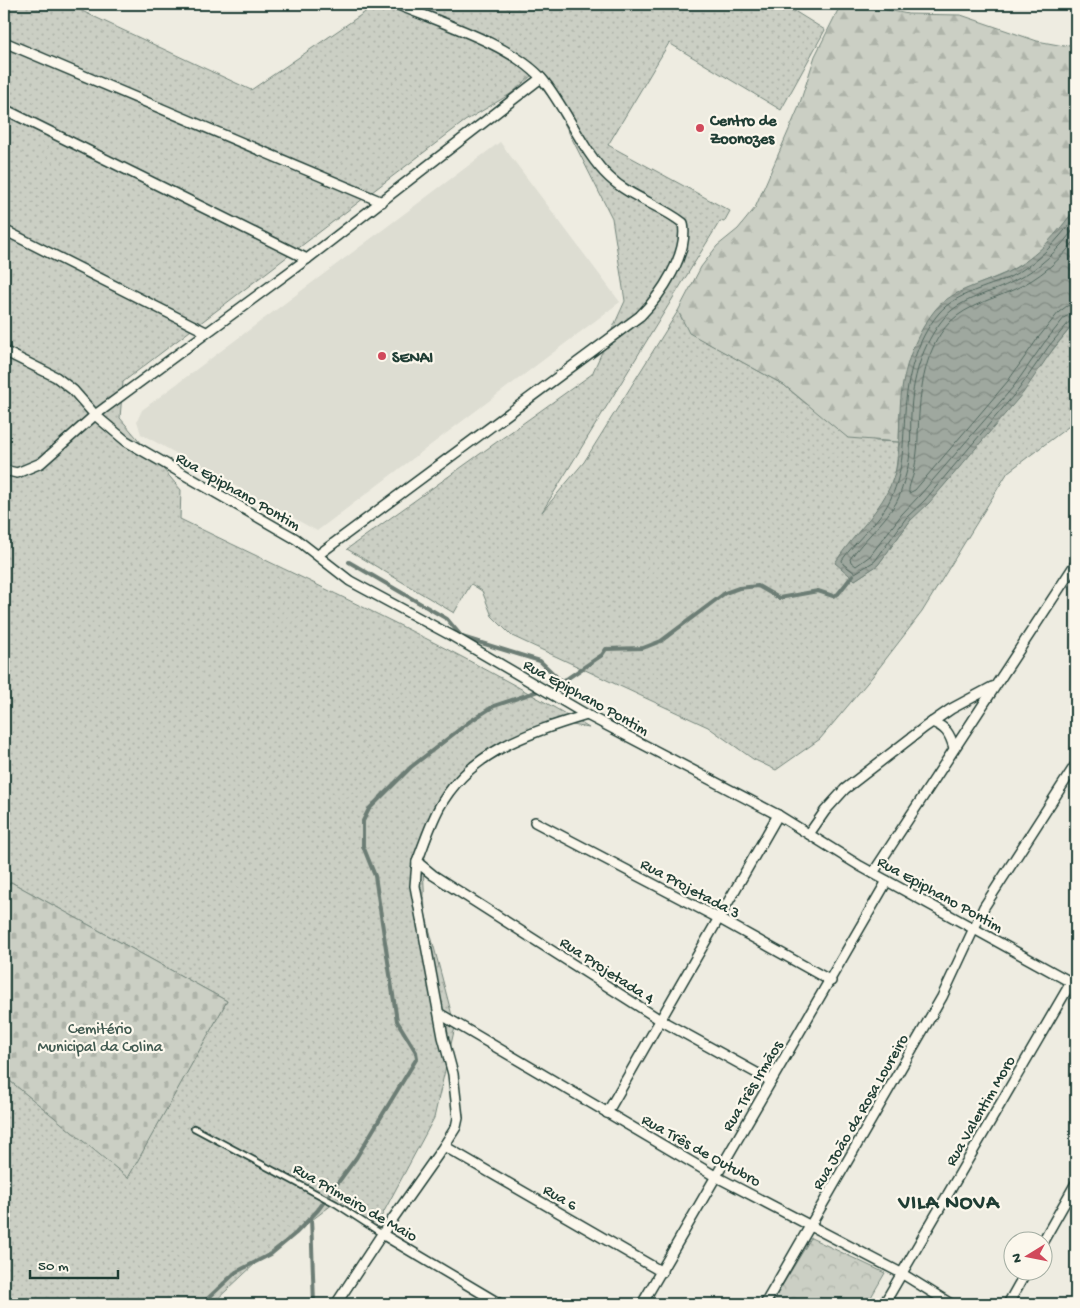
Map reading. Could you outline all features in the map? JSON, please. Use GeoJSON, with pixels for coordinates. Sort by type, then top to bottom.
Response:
{"type":"FeatureCollection","features":[{"type":"Feature","properties":{"kind":"street"},"geometry":{"type":"LineString","coordinates":[[318,555],[640,316],[663,289],[682,247],[683,223],[621,188],[608,176],[541,78],[522,61],[503,50],[396,4]]}},
{"type":"Feature","properties":{"kind":"street"},"geometry":{"type":"LineString","coordinates":[[4,42],[382,202]]}},
{"type":"Feature","properties":{"kind":"street"},"geometry":{"type":"LineString","coordinates":[[4,470],[17,473],[41,463],[96,415],[307,259],[541,78]]}},
{"type":"Feature","properties":{"kind":"street"},"geometry":{"type":"LineString","coordinates":[[4,109],[307,259]]}},
{"type":"Feature","properties":{"kind":"street"},"geometry":{"type":"LineString","coordinates":[[4,230],[206,332]]}},
{"type":"Feature","properties":{"kind":"street","name":"Rua Epiphano Pontim"},"geometry":{"type":"LineString","coordinates":[[4,350],[56,377],[73,390],[96,415],[126,441],[296,540],[350,580],[454,637],[587,715],[778,815],[887,881],[974,929],[1075,980]]}},
{"type":"Feature","properties":{"kind":"street"},"geometry":{"type":"LineString","coordinates":[[873,873],[994,685],[1072,577],[1076,562]]}},
{"type":"Feature","properties":{"kind":"street"},"geometry":{"type":"LineString","coordinates":[[809,834],[825,811],[845,789],[932,722],[994,685]]}},
{"type":"Feature","properties":{"kind":"street"},"geometry":{"type":"LineString","coordinates":[[336,1304],[456,1127],[458,1110],[414,886],[417,862],[439,808],[471,768],[491,752],[542,728],[587,715]]}},
{"type":"Feature","properties":{"kind":"street"},"geometry":{"type":"LineString","coordinates":[[932,722],[940,725],[948,732],[954,748]]}},
{"type":"Feature","properties":{"kind":"street","name":"Rua João da Rosa Loureiro"},"geometry":{"type":"LineString","coordinates":[[765,1304],[942,998],[998,883],[1076,764]]}},
{"type":"Feature","properties":{"kind":"street"},"geometry":{"type":"LineString","coordinates":[[607,1113],[662,1021],[778,815]]}},
{"type":"Feature","properties":{"kind":"street","name":"Rua Projetada 3"},"geometry":{"type":"LineString","coordinates":[[535,822],[720,919],[830,981]]}},
{"type":"Feature","properties":{"kind":"street","name":"Rua Projetada 4"},"geometry":{"type":"LineString","coordinates":[[417,862],[433,875],[662,1021],[771,1081]]}},
{"type":"Feature","properties":{"kind":"street","name":"Rua Três Irmãos"},"geometry":{"type":"LineString","coordinates":[[642,1304],[887,881]]}},
{"type":"Feature","properties":{"kind":"street","name":"Rua Valentim Moro"},"geometry":{"type":"LineString","coordinates":[[884,1304],[1075,980]]}},
{"type":"Feature","properties":{"kind":"street","name":"Rua Três de Outubro"},"geometry":{"type":"LineString","coordinates":[[440,1014],[715,1176],[901,1274],[951,1304]]}},
{"type":"Feature","properties":{"kind":"street","name":"Rua 6"},"geometry":{"type":"LineString","coordinates":[[444,1146],[662,1272]]}},
{"type":"Feature","properties":{"kind":"street"},"geometry":{"type":"LineString","coordinates":[[1049,1230],[1076,1183]]}},
{"type":"Feature","properties":{"kind":"street","name":"Rua Primeiro de Maio"},"geometry":{"type":"LineString","coordinates":[[382,1234],[500,1304]]}},
{"type":"Feature","properties":{"kind":"street"},"geometry":{"type":"LineString","coordinates":[[1008,1304],[1021,1280]]}},
{"type":"Feature","properties":{"kind":"lane","name":"Rua Primeiro de Maio"},"geometry":{"type":"LineString","coordinates":[[194,1128],[336,1204],[382,1234]]}},
{"type":"Feature","properties":{"kind":"shaded area","name":"SENAI"},"geometry":{"type":"Polygon","coordinates":[[[500,142],[620,302],[317,531],[141,434],[137,421],[142,410],[500,142]]]}},
{"type":"Feature","properties":{"kind":"green space"},"geometry":{"type":"Polygon","coordinates":[[[4,4],[67,4],[251,90],[377,4],[783,4],[825,30],[781,110],[669,43],[608,145],[730,211],[724,222],[720,221],[542,512],[584,462],[678,311],[690,333],[784,385],[805,403],[876,441],[899,442],[896,469],[887,497],[870,519],[855,580],[878,565],[910,521],[946,483],[1076,321],[1076,421],[1008,472],[922,612],[872,677],[820,739],[776,770],[753,759],[708,727],[512,636],[492,616],[482,591],[471,584],[454,613],[347,549],[592,374],[625,301],[612,218],[555,105],[532,75],[512,93],[465,121],[123,382],[120,418],[181,490],[180,519],[336,594],[489,671],[589,728],[550,721],[506,744],[451,786],[423,861],[425,913],[455,1027],[434,1118],[373,1232],[333,1204],[258,1261],[212,1304],[4,1304],[4,1076],[128,1177],[227,1001],[11,882],[4,891],[4,4]]]}},
{"type":"Feature","properties":{"kind":"green space"},"geometry":{"type":"Polygon","coordinates":[[[846,4],[873,4],[882,9],[908,14],[961,15],[1037,41],[1064,46],[1076,43],[1076,208],[1053,239],[1033,257],[1008,272],[958,293],[900,411],[899,442],[848,438],[784,385],[689,333],[678,311],[701,267],[717,246],[738,229],[755,208],[798,109],[815,56],[839,8],[846,4]]]}},
{"type":"Feature","properties":{"kind":"green space","name":"Cemitério Municipal da Colina"},"geometry":{"type":"Polygon","coordinates":[[[11,882],[227,1001],[128,1178],[4,1076],[4,891],[11,882]]]}},
{"type":"Feature","properties":{"kind":"green space"},"geometry":{"type":"Polygon","coordinates":[[[811,1238],[885,1273],[867,1304],[771,1304],[811,1238]]]}},
{"type":"Feature","properties":{"kind":"water"},"geometry":{"type":"Polygon","coordinates":[[[1076,208],[1076,321],[1053,349],[1023,393],[929,503],[910,521],[878,565],[855,580],[835,563],[878,507],[892,483],[898,455],[901,398],[905,372],[914,346],[927,321],[935,310],[950,297],[1008,272],[1029,259],[1054,235],[1076,208]]]}},
{"type":"Feature","properties":{"kind":"waterway"},"geometry":{"type":"LineString","coordinates":[[349,562],[447,619],[462,637],[540,661],[561,681]]}},
{"type":"Feature","properties":{"kind":"waterway"},"geometry":{"type":"LineString","coordinates":[[202,1304],[236,1272],[271,1254],[296,1233],[318,1210],[356,1158],[417,1058],[416,1052],[397,1021],[375,876],[363,846],[363,821],[369,809],[411,767],[469,722],[494,706],[544,689],[568,678],[602,655],[606,649],[643,648],[661,641],[725,593],[739,588],[758,586],[779,598],[818,591],[833,596],[838,594],[853,575]]}},
{"type":"Feature","properties":{"kind":"waterway"},"geometry":{"type":"LineString","coordinates":[[311,1217],[314,1304]]}},
{"type":"Feature","properties":{"kind":"place","name":"Centro de Zoonozes"},"geometry":{"type":"Point","coordinates":[700,128]}},
{"type":"Feature","properties":{"kind":"place","name":"SENAI"},"geometry":{"type":"Point","coordinates":[382,356]}},
{"type":"Feature","properties":{"kind":"district","name":"VILA NOVA"},"geometry":{"type":"Point","coordinates":[949,1201]}}]}
